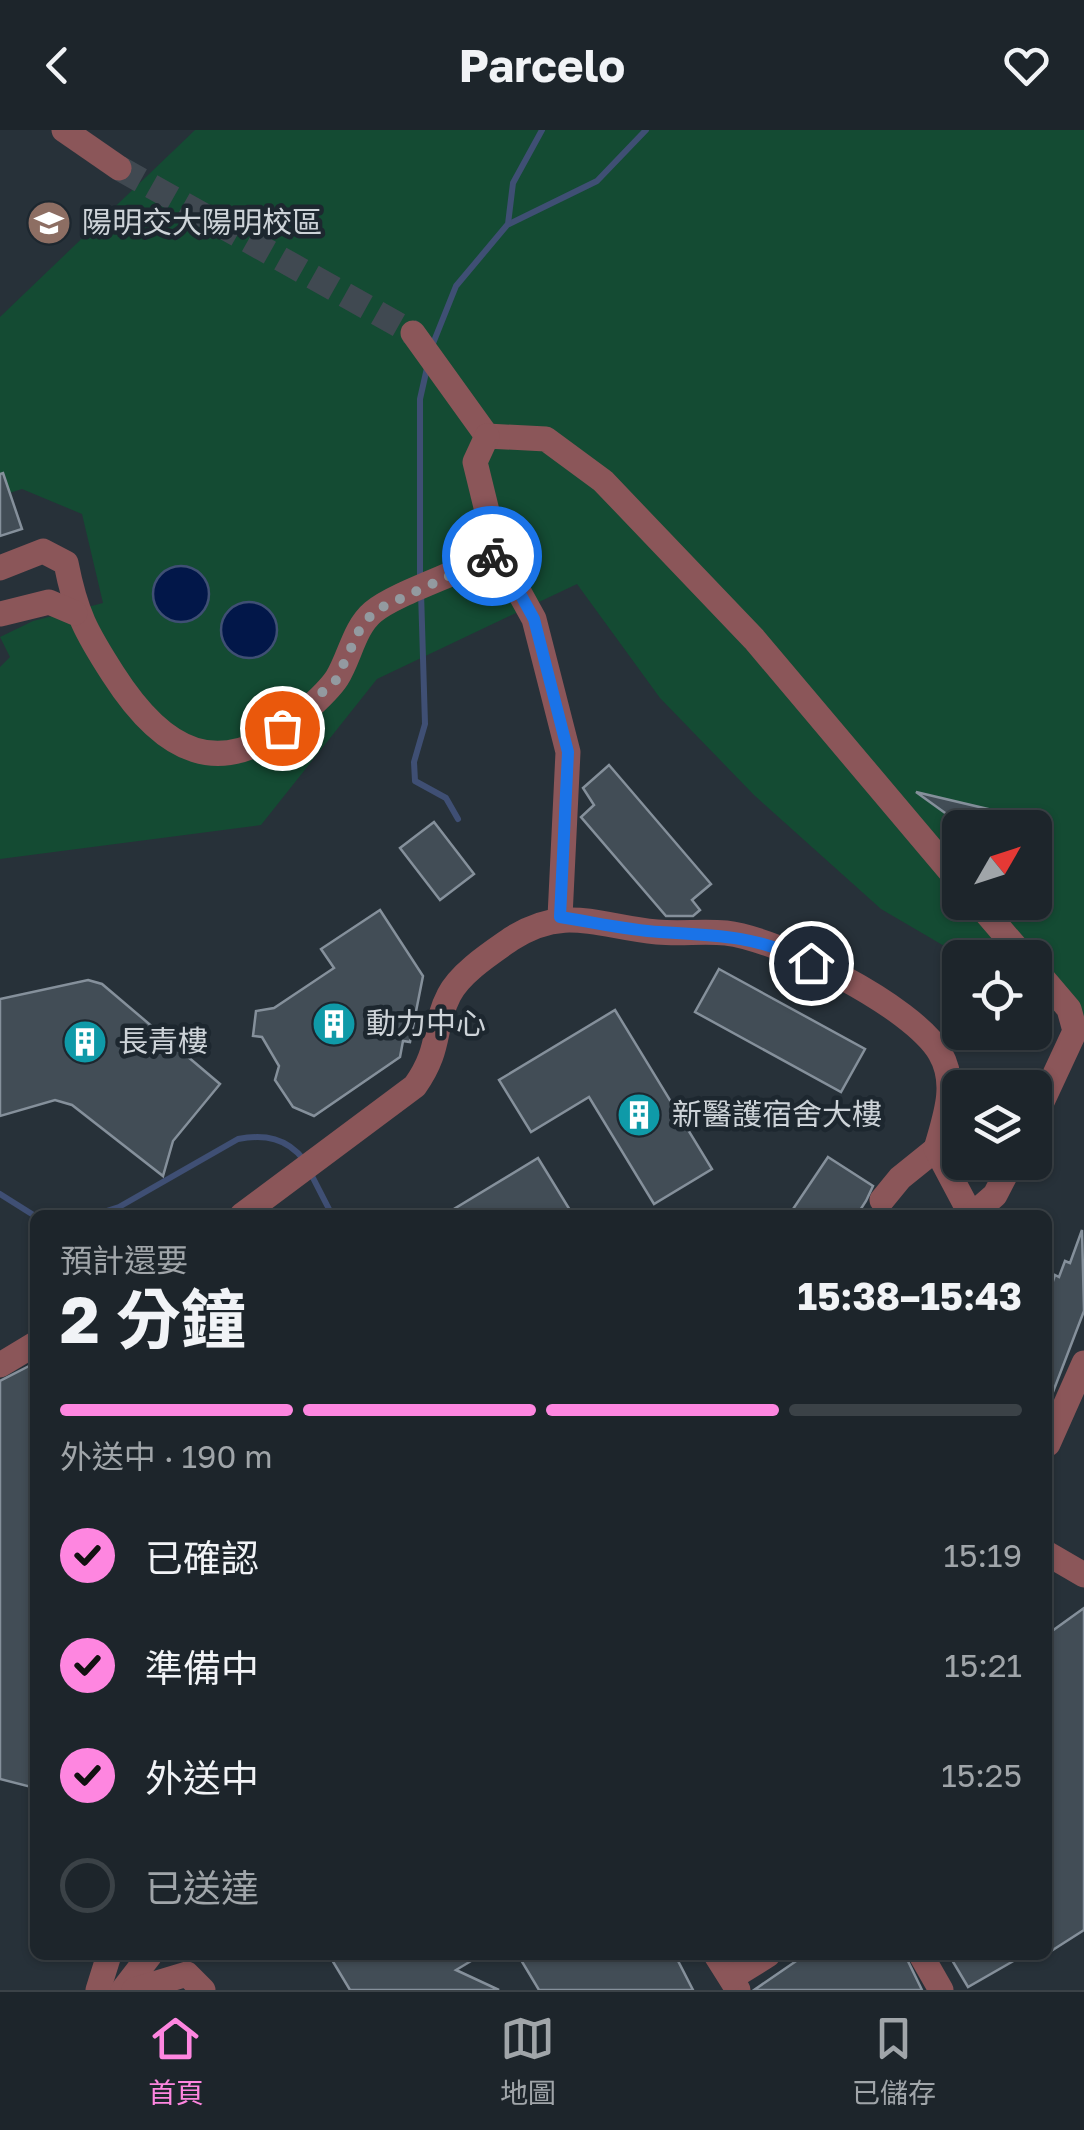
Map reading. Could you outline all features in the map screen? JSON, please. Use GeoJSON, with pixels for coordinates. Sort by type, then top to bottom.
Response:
{"type":"FeatureCollection","features":[{"type":"Feature","properties":{"kind":"street"},"geometry":{"type":"LineString","coordinates":[[64,130],[118,168]]}},
{"type":"Feature","properties":{"kind":"street"},"geometry":{"type":"LineString","coordinates":[[413,333],[487,436]]}},
{"type":"Feature","properties":{"kind":"street"},"geometry":{"type":"LineString","coordinates":[[487,436],[474,462],[497,552],[534,619],[568,752],[560,917]]}},
{"type":"Feature","properties":{"kind":"street"},"geometry":{"type":"LineString","coordinates":[[487,436],[546,439],[603,481],[754,639],[942,861]]}},
{"type":"Feature","properties":{"kind":"street"},"geometry":{"type":"LineString","coordinates":[[0,568],[43,551],[66,564],[76,613],[138,714],[170,742],[207,754],[266,740],[299,716],[336,680],[359,631],[374,611],[472,568],[497,552]]}},
{"type":"Feature","properties":{"kind":"street"},"geometry":{"type":"LineString","coordinates":[[0,614],[49,602],[76,613]]}},
{"type":"Feature","properties":{"kind":"street"},"geometry":{"type":"LineString","coordinates":[[260,1210],[415,1086],[434,1059],[449,995],[466,974],[513,938],[560,917],[658,932],[727,933],[778,945],[910,1016],[941,1055],[951,1098],[936,1149],[900,1178],[882,1200]]}},
{"type":"Feature","properties":{"kind":"street"},"geometry":{"type":"LineString","coordinates":[[992,920],[1010,940]]}},
{"type":"Feature","properties":{"kind":"street"},"geometry":{"type":"LineString","coordinates":[[1052,989],[1069,1009],[1076,1031],[1052,1081]]}},
{"type":"Feature","properties":{"kind":"street"},"geometry":{"type":"LineString","coordinates":[[936,1149],[969,1210]]}},
{"type":"Feature","properties":{"kind":"street"},"geometry":{"type":"LineString","coordinates":[[978,1210],[995,1195],[1003,1180]]}},
{"type":"Feature","properties":{"kind":"street"},"geometry":{"type":"LineString","coordinates":[[2,1359],[30,1346]]}},
{"type":"Feature","properties":{"kind":"street"},"geometry":{"type":"LineString","coordinates":[[1052,1435],[1084,1362]]}},
{"type":"Feature","properties":{"kind":"street"},"geometry":{"type":"LineString","coordinates":[[1052,1556],[1084,1575]]}},
{"type":"Feature","properties":{"kind":"street"},"geometry":{"type":"LineString","coordinates":[[98,1990],[107,1960]]}},
{"type":"Feature","properties":{"kind":"street"},"geometry":{"type":"LineString","coordinates":[[123,1990],[146,1960]]}},
{"type":"Feature","properties":{"kind":"street"},"geometry":{"type":"LineString","coordinates":[[719,1960],[734,1984],[762,1960]]}},
{"type":"Feature","properties":{"kind":"street"},"geometry":{"type":"LineString","coordinates":[[924,1960],[941,1990]]}},
{"type":"Feature","properties":{"kind":"street"},"geometry":{"type":"LineString","coordinates":[[134,1990],[186,1974],[203,1990]]}},
{"type":"Feature","properties":{"kind":"green space"},"geometry":{"type":"Polygon","coordinates":[[[195,130],[1084,130],[1084,1029],[1052,1010],[1052,940],[942,940],[942,945],[881,909],[754,795],[660,698],[577,584],[377,679],[261,825],[0,859],[0,667],[10,657],[0,637],[33,621],[103,603],[82,514],[22,489],[0,496],[0,317],[195,130]],[[183,566],[166,570],[160,612],[176,622],[208,597],[205,580],[183,566]],[[253,603],[234,606],[221,628],[225,645],[253,603]]]}},
{"type":"Feature","properties":{"kind":"water"},"geometry":{"type":"Polygon","coordinates":[[[181,566],[201,574],[209,594],[201,614],[181,622],[161,614],[153,594],[161,574],[181,566]]]}},
{"type":"Feature","properties":{"kind":"water"},"geometry":{"type":"Polygon","coordinates":[[[249,602],[269,610],[277,630],[269,650],[249,658],[229,650],[221,630],[229,610],[249,602]]]}},
{"type":"Feature","properties":{"kind":"building"},"geometry":{"type":"Polygon","coordinates":[[[3,473],[22,529],[0,536],[0,474],[3,473]]]}},
{"type":"Feature","properties":{"kind":"building"},"geometry":{"type":"Polygon","coordinates":[[[609,765],[711,884],[692,900],[700,910],[693,916],[666,916],[581,817],[594,805],[583,788],[609,765]]]}},
{"type":"Feature","properties":{"kind":"building"},"geometry":{"type":"Polygon","coordinates":[[[916,792],[992,810],[942,810],[916,792]]]}},
{"type":"Feature","properties":{"kind":"building"},"geometry":{"type":"Polygon","coordinates":[[[434,822],[474,874],[440,900],[400,848],[434,822]]]}},
{"type":"Feature","properties":{"kind":"building","name":"動力中心"},"geometry":{"type":"Polygon","coordinates":[[[380,910],[423,976],[410,1042],[403,1041],[400,1057],[314,1116],[293,1107],[275,1080],[279,1066],[262,1037],[253,1036],[256,1011],[274,1008],[334,968],[321,949],[380,910]]]}},
{"type":"Feature","properties":{"kind":"building"},"geometry":{"type":"Polygon","coordinates":[[[719,969],[865,1049],[841,1092],[695,1012],[719,969]]]}},
{"type":"Feature","properties":{"kind":"building","name":"長青樓"},"geometry":{"type":"Polygon","coordinates":[[[88,980],[102,984],[220,1084],[173,1141],[163,1176],[72,1105],[55,1100],[0,1116],[0,999],[88,980]]]}},
{"type":"Feature","properties":{"kind":"building","name":"新醫護宿舍大樓"},"geometry":{"type":"Polygon","coordinates":[[[615,1010],[712,1169],[654,1204],[589,1097],[531,1132],[499,1080],[615,1010]]]}},
{"type":"Feature","properties":{"kind":"building"},"geometry":{"type":"Polygon","coordinates":[[[828,1157],[873,1186],[860,1210],[792,1210],[828,1157]]]}},
{"type":"Feature","properties":{"kind":"building"},"geometry":{"type":"Polygon","coordinates":[[[538,1158],[570,1210],[452,1210],[538,1158]]]}},
{"type":"Feature","properties":{"kind":"building"},"geometry":{"type":"Polygon","coordinates":[[[1082,1230],[1084,1311],[1052,1395],[1052,1284],[1065,1261],[1070,1263],[1082,1230]]]}},
{"type":"Feature","properties":{"kind":"building"},"geometry":{"type":"Polygon","coordinates":[[[30,1366],[30,1787],[0,1779],[0,1381],[30,1366]]]}},
{"type":"Feature","properties":{"kind":"building"},"geometry":{"type":"Polygon","coordinates":[[[1084,1608],[1084,1930],[1052,1950],[1052,1631],[1084,1608]]]}},
{"type":"Feature","properties":{"kind":"building"},"geometry":{"type":"Polygon","coordinates":[[[332,1960],[473,1960],[456,1970],[499,1990],[350,1990],[332,1960]]]}},
{"type":"Feature","properties":{"kind":"building"},"geometry":{"type":"Polygon","coordinates":[[[521,1960],[678,1960],[693,1990],[539,1990],[521,1960]]]}},
{"type":"Feature","properties":{"kind":"building"},"geometry":{"type":"Polygon","coordinates":[[[798,1960],[907,1960],[922,1990],[754,1990],[798,1960]]]}},
{"type":"Feature","properties":{"kind":"building"},"geometry":{"type":"Polygon","coordinates":[[[952,1960],[1015,1960],[968,1987],[952,1960]]]}},
{"type":"Feature","properties":{"kind":"waterway"},"geometry":{"type":"LineString","coordinates":[[432,346],[456,286],[508,224],[513,183],[542,130]]}},
{"type":"Feature","properties":{"kind":"waterway"},"geometry":{"type":"LineString","coordinates":[[509,224],[597,181],[646,130]]}},
{"type":"Feature","properties":{"kind":"waterway"},"geometry":{"type":"LineString","coordinates":[[420,580],[420,399],[427,368]]}},
{"type":"Feature","properties":{"kind":"waterway"},"geometry":{"type":"LineString","coordinates":[[421,592],[425,724],[414,762],[415,781],[446,798],[458,819]]}},
{"type":"Feature","properties":{"kind":"waterway"},"geometry":{"type":"LineString","coordinates":[[110,1210],[238,1139],[275,1139],[304,1160]]}},
{"type":"Feature","properties":{"kind":"waterway"},"geometry":{"type":"LineString","coordinates":[[310,1172],[329,1210]]}},
{"type":"Feature","properties":{"kind":"waterway"},"geometry":{"type":"LineString","coordinates":[[0,1194],[30,1213]]}},
{"type":"Feature","properties":{"kind":"tunnel"},"geometry":{"type":"LineString","coordinates":[[119,168],[413,333]]}},
{"type":"Feature","properties":{"kind":"way so far"},"geometry":{"type":"LineString","coordinates":[[282,728],[336,680],[359,631],[374,611],[492,556]]}},
{"type":"Feature","properties":{"kind":"place","name":"陽明交大陽明校區"},"geometry":{"type":"Point","coordinates":[49,223]}},
{"type":"Feature","properties":{"kind":"place","name":"動力中心"},"geometry":{"type":"Point","coordinates":[334,1024]}},
{"type":"Feature","properties":{"kind":"place","name":"長青樓"},"geometry":{"type":"Point","coordinates":[85,1042]}},
{"type":"Feature","properties":{"kind":"place","name":"新醫護宿舍大樓"},"geometry":{"type":"Point","coordinates":[639,1115]}},
{"type":"Feature","properties":{"kind":"route"},"geometry":{"type":"LineString","coordinates":[[492,556],[497,552],[534,619],[568,752],[560,917],[658,932],[727,933],[778,945],[811,963]]}}]}
